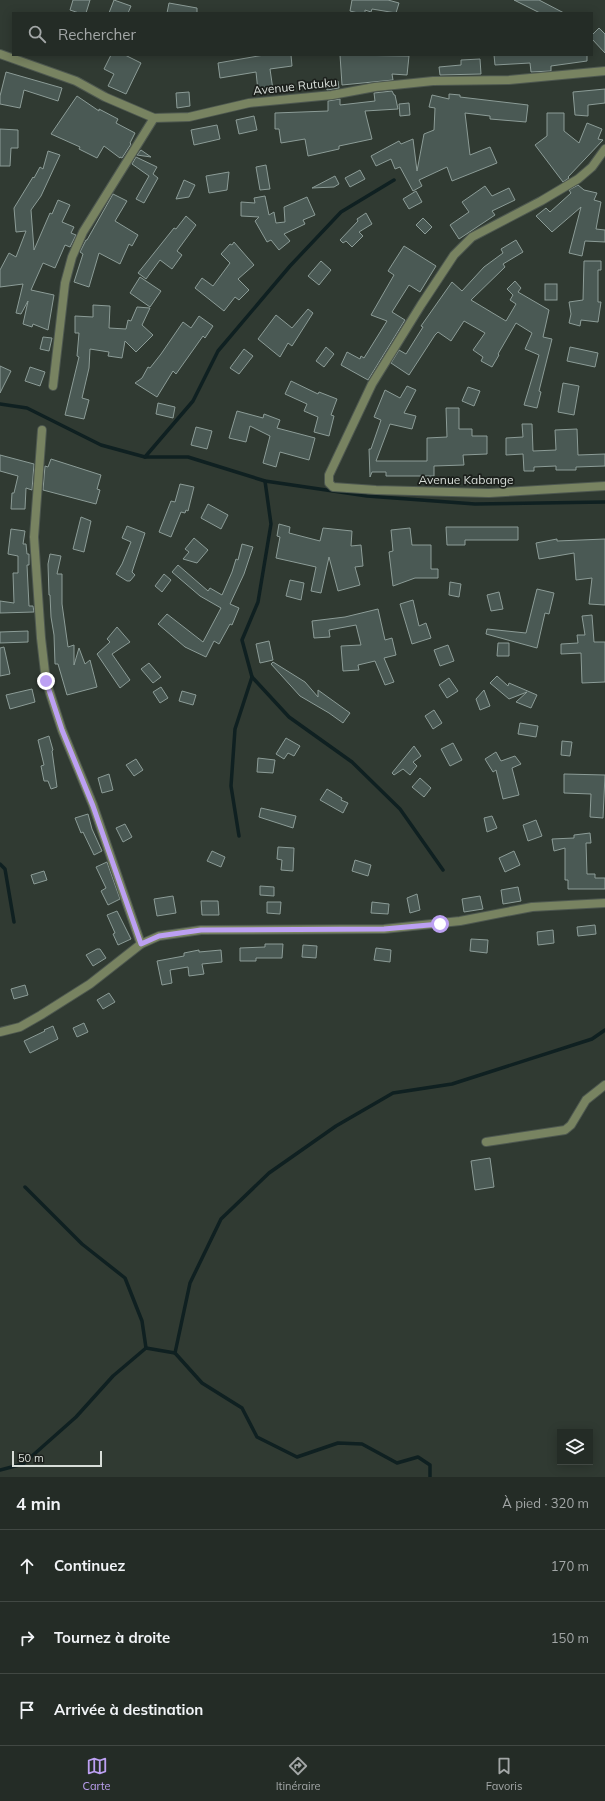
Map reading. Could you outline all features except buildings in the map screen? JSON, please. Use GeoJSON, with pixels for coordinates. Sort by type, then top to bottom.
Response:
{"type":"FeatureCollection","features":[{"type":"Feature","properties":{"kind":"street","name":"Avenue Rutuku"},"geometry":{"type":"LineString","coordinates":[[0,54],[76,80],[105,97],[154,118],[189,117],[249,103],[332,95],[375,87],[433,81],[509,80],[605,71]]}},
{"type":"Feature","properties":{"kind":"street"},"geometry":{"type":"LineString","coordinates":[[52,386],[66,283],[72,257],[83,232],[154,118]]}},
{"type":"Feature","properties":{"kind":"street","name":"Avenue Kabange"},"geometry":{"type":"LineString","coordinates":[[605,149],[592,167],[578,179],[541,201],[472,237],[454,255],[372,384],[329,474],[329,483],[333,487],[376,490],[489,493],[605,486]]}},
{"type":"Feature","properties":{"kind":"street"},"geometry":{"type":"LineString","coordinates":[[42,430],[34,537],[41,638],[46,681],[62,730],[93,806],[141,944]]}},
{"type":"Feature","properties":{"kind":"street"},"geometry":{"type":"LineString","coordinates":[[0,1032],[20,1027],[41,1015],[90,984],[141,944],[159,936],[201,930],[384,929],[460,921],[532,907],[605,903]]}},
{"type":"Feature","properties":{"kind":"street"},"geometry":{"type":"LineString","coordinates":[[486,1142],[565,1130],[571,1125],[586,1100],[605,1085]]}},
{"type":"Feature","properties":{"kind":"waterway"},"geometry":{"type":"LineString","coordinates":[[145,457],[193,401],[218,351],[290,266],[341,212],[394,180]]}},
{"type":"Feature","properties":{"kind":"waterway"},"geometry":{"type":"LineString","coordinates":[[0,404],[27,408],[101,445],[145,457],[188,457],[265,481],[367,496],[475,504],[605,502]]}},
{"type":"Feature","properties":{"kind":"waterway"},"geometry":{"type":"LineString","coordinates":[[265,481],[271,524],[258,602],[242,640],[252,677],[289,717],[352,762],[400,809],[443,870]]}},
{"type":"Feature","properties":{"kind":"waterway"},"geometry":{"type":"LineString","coordinates":[[239,836],[231,786],[235,729],[252,677]]}},
{"type":"Feature","properties":{"kind":"waterway"},"geometry":{"type":"LineString","coordinates":[[0,864],[5,869],[14,922]]}},
{"type":"Feature","properties":{"kind":"waterway"},"geometry":{"type":"LineString","coordinates":[[175,1353],[190,1283],[221,1219],[269,1173],[336,1126],[393,1093],[452,1084],[592,1039],[605,1030]]}},
{"type":"Feature","properties":{"kind":"waterway"},"geometry":{"type":"LineString","coordinates":[[25,1187],[82,1244],[125,1278],[142,1321],[146,1348]]}},
{"type":"Feature","properties":{"kind":"waterway"},"geometry":{"type":"LineString","coordinates":[[0,1470],[23,1464],[76,1417],[113,1376],[146,1348],[175,1353],[202,1383],[242,1408],[257,1437],[297,1457],[338,1443],[362,1444],[397,1463],[418,1457],[430,1465],[430,1477]]}},
{"type":"Feature","properties":{"kind":"route"},"geometry":{"type":"LineString","coordinates":[[46,681],[62,730],[93,806],[141,944],[159,936],[201,930],[384,929],[440,924]]}}]}
